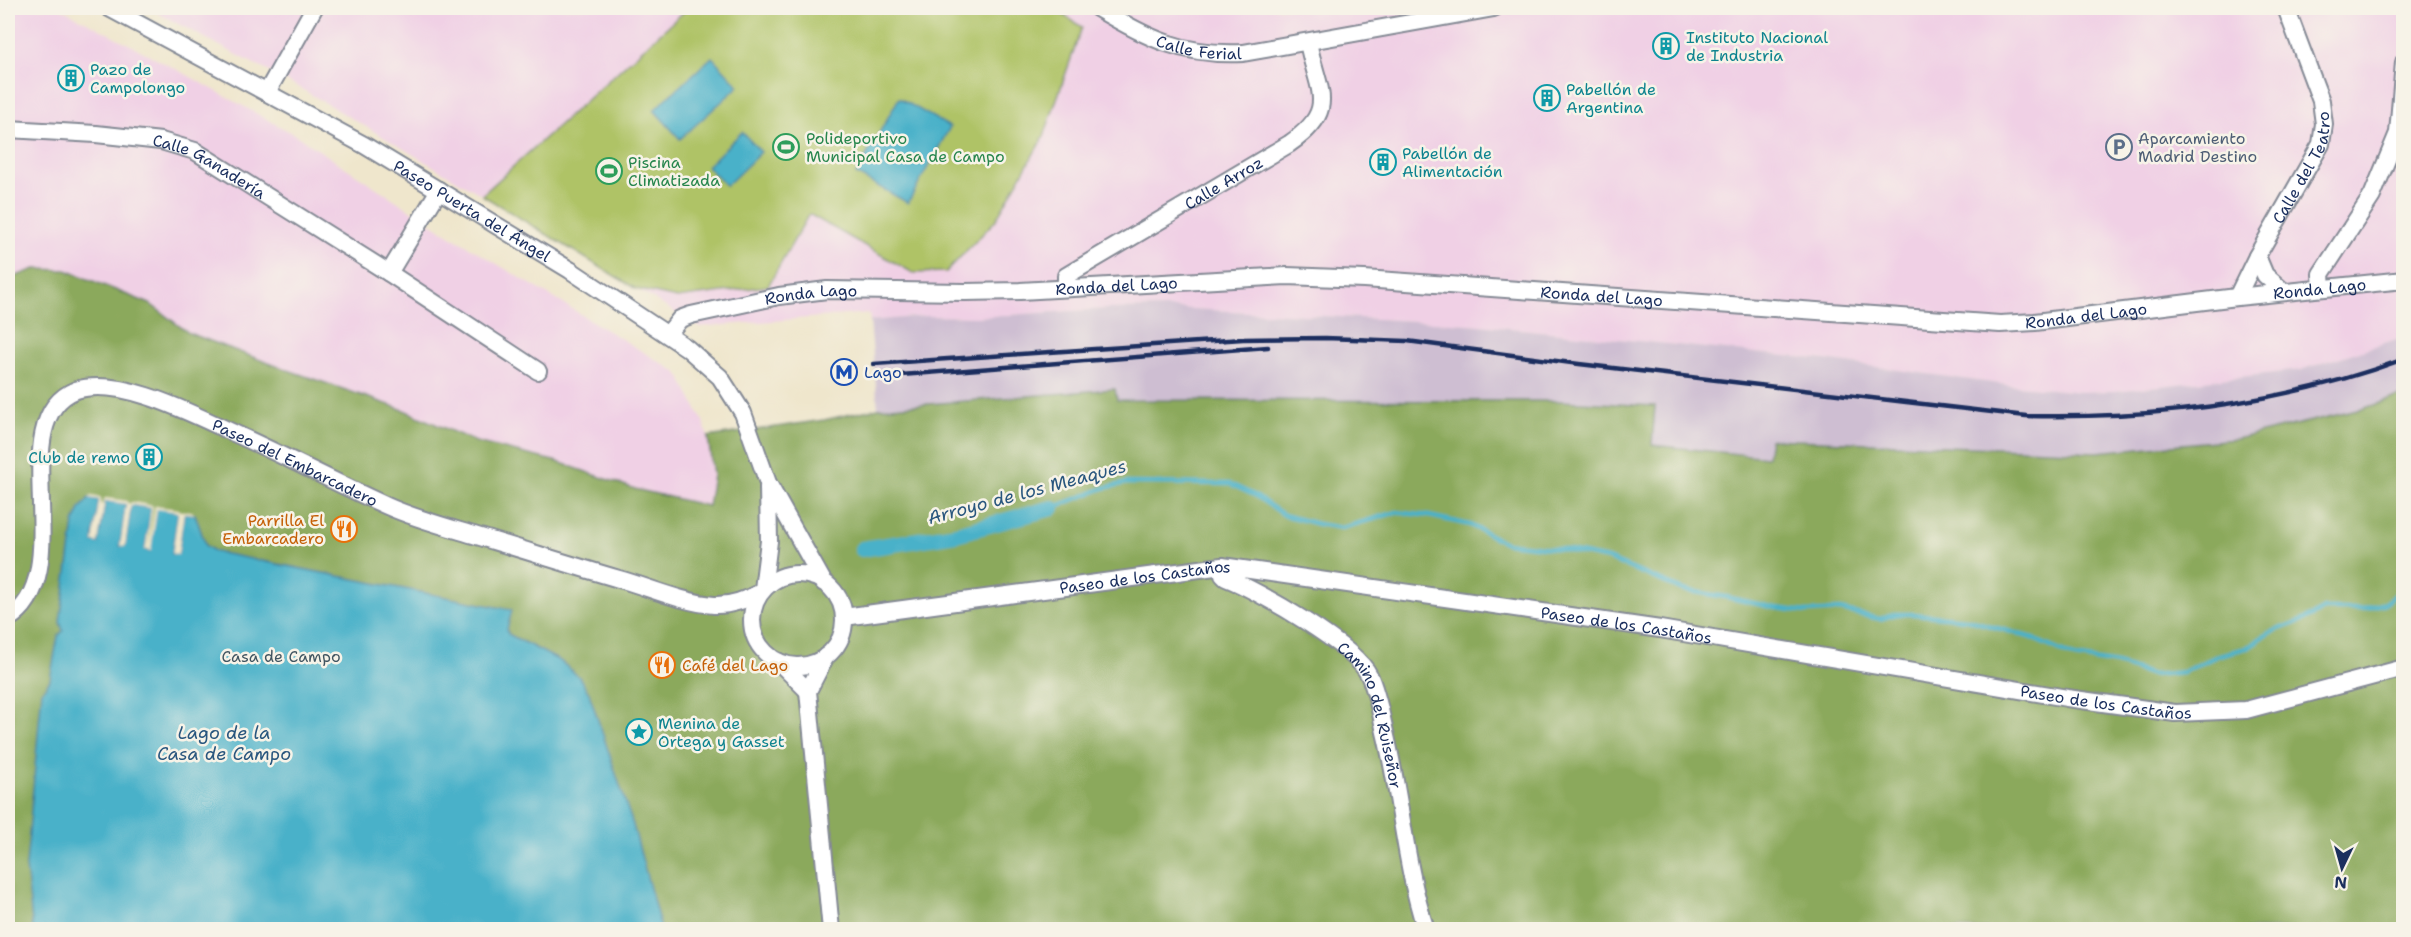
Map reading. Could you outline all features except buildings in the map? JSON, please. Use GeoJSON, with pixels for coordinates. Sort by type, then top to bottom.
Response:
{"type":"FeatureCollection","features":[{"type":"Feature","properties":{"kind":"street","name":"Paseo Puerta del Ángel"},"geometry":{"type":"LineString","coordinates":[[109,8],[364,145],[570,270],[687,348],[720,377],[731,393],[749,426],[768,483],[824,582]]}},
{"type":"Feature","properties":{"kind":"street"},"geometry":{"type":"LineString","coordinates":[[267,92],[314,8]]}},
{"type":"Feature","properties":{"kind":"street","name":"Calle Ferial"},"geometry":{"type":"LineString","coordinates":[[1096,8],[1159,42],[1215,54],[1243,53],[1494,8]]}},
{"type":"Feature","properties":{"kind":"street","name":"Calle del Teatro"},"geometry":{"type":"LineString","coordinates":[[2237,297],[2257,256],[2321,144],[2324,124],[2321,101],[2286,8]]}},
{"type":"Feature","properties":{"kind":"street","name":"Calle Arroz"},"geometry":{"type":"LineString","coordinates":[[1066,287],[1066,276],[1289,144],[1312,126],[1320,108],[1321,96],[1308,42]]}},
{"type":"Feature","properties":{"kind":"street"},"geometry":{"type":"LineString","coordinates":[[2322,288],[2321,274],[2372,196],[2398,133],[2403,62]]}},
{"type":"Feature","properties":{"kind":"street","name":"Calle Ganadería"},"geometry":{"type":"LineString","coordinates":[[8,129],[96,134],[161,141],[195,151],[538,370]]}},
{"type":"Feature","properties":{"kind":"street"},"geometry":{"type":"LineString","coordinates":[[389,273],[439,190]]}},
{"type":"Feature","properties":{"kind":"street"},"geometry":{"type":"LineString","coordinates":[[2257,256],[2265,275],[2284,292]]}},
{"type":"Feature","properties":{"kind":"street","name":"Ronda del Lago"},"geometry":{"type":"LineString","coordinates":[[964,292],[1287,276],[1376,280],[2000,324],[2035,322],[2237,297]]}},
{"type":"Feature","properties":{"kind":"street","name":"Ronda Lago"},"geometry":{"type":"LineString","coordinates":[[2237,297],[2403,280]]}},
{"type":"Feature","properties":{"kind":"street","name":"Ronda Lago"},"geometry":{"type":"LineString","coordinates":[[668,334],[680,319],[691,315],[779,296],[856,289],[964,292]]}},
{"type":"Feature","properties":{"kind":"street","name":"Paseo del Embarcadero"},"geometry":{"type":"LineString","coordinates":[[8,619],[27,603],[36,578],[34,459],[35,439],[39,425],[49,409],[75,391],[108,388],[157,399],[400,512],[561,562],[702,604],[732,604],[762,591]]}},
{"type":"Feature","properties":{"kind":"street","name":"Paseo Puerta del Ángel"},"geometry":{"type":"LineString","coordinates":[[762,591],[769,541],[768,483]]}},
{"type":"Feature","properties":{"kind":"street","name":"Paseo de los Castaños"},"geometry":{"type":"LineString","coordinates":[[844,616],[1222,566],[1660,629],[2067,698],[2175,713],[2246,710],[2403,668]]}},
{"type":"Feature","properties":{"kind":"street","name":"Camino del Ruiseñor"},"geometry":{"type":"LineString","coordinates":[[1222,566],[1223,575],[1226,578],[1275,604],[1340,644],[1354,656],[1368,674],[1390,752],[1417,903],[1426,930]]}},
{"type":"Feature","properties":{"kind":"street"},"geometry":{"type":"LineString","coordinates":[[808,691],[778,661],[763,650],[754,633],[753,612],[762,591],[778,578],[796,574],[808,575],[824,582],[837,596],[844,616],[839,640],[826,656],[808,691],[831,930]]}},
{"type":"Feature","properties":{"kind":"street"},"geometry":{"type":"LineString","coordinates":[[778,661],[790,665],[802,665],[826,656]]}},
{"type":"Feature","properties":{"kind":"shaded area"},"geometry":{"type":"Polygon","coordinates":[[[8,8],[60,8],[189,76],[297,136],[441,230],[678,373],[703,421],[708,437],[713,475],[708,506],[635,489],[558,462],[476,442],[403,410],[189,333],[150,304],[35,269],[8,279],[8,8]]]}},
{"type":"Feature","properties":{"kind":"shaded area"},"geometry":{"type":"Polygon","coordinates":[[[148,8],[2403,8],[2403,337],[2301,370],[2117,391],[2081,392],[2007,385],[1825,360],[1469,324],[1173,308],[1107,309],[976,317],[926,316],[870,321],[869,313],[699,327],[300,88],[148,8]]]}},
{"type":"Feature","properties":{"kind":"shaded area"},"geometry":{"type":"Polygon","coordinates":[[[1173,308],[1469,324],[1825,360],[2007,385],[2081,392],[2117,391],[2301,370],[2403,337],[2404,395],[2362,409],[2236,439],[2122,451],[2097,452],[1770,439],[1768,457],[1652,445],[1655,406],[1560,401],[1116,400],[1115,389],[878,408],[870,321],[926,316],[976,317],[1107,309],[1173,308]]]}},
{"type":"Feature","properties":{"kind":"green space","name":"Polideportivo Municipal Casa de Campo"},"geometry":{"type":"Polygon","coordinates":[[[688,8],[1053,8],[1082,27],[1044,136],[995,221],[946,272],[913,273],[809,214],[768,286],[677,298],[636,289],[482,195],[688,8]]]}},
{"type":"Feature","properties":{"kind":"green space","name":"Casa de Campo"},"geometry":{"type":"Polygon","coordinates":[[[35,269],[66,270],[150,304],[189,333],[404,410],[476,442],[558,462],[635,489],[708,506],[713,475],[708,437],[824,420],[878,408],[1115,389],[1117,400],[1560,401],[1655,406],[1652,445],[1767,457],[1770,439],[2097,452],[2236,439],[2362,409],[2403,395],[2403,929],[8,930],[8,279],[35,269]]]}},
{"type":"Feature","properties":{"kind":"water"},"geometry":{"type":"Polygon","coordinates":[[[712,57],[739,86],[680,139],[654,110],[712,57]]]}},
{"type":"Feature","properties":{"kind":"water"},"geometry":{"type":"Polygon","coordinates":[[[899,98],[950,127],[908,203],[856,174],[899,98]]]}},
{"type":"Feature","properties":{"kind":"water"},"geometry":{"type":"Polygon","coordinates":[[[742,132],[761,152],[726,186],[707,166],[742,132]]]}},
{"type":"Feature","properties":{"kind":"water","name":"Lago de la Casa de Campo"},"geometry":{"type":"Polygon","coordinates":[[[89,498],[99,500],[93,542],[98,543],[105,501],[126,504],[120,546],[125,546],[131,505],[151,508],[145,550],[150,551],[157,508],[178,512],[172,554],[178,554],[184,513],[195,514],[206,546],[216,552],[512,610],[507,629],[508,634],[560,661],[579,677],[589,693],[633,825],[661,929],[33,930],[26,866],[42,691],[50,680],[58,636],[63,631],[60,622],[74,523],[80,509],[89,498]]]}},
{"type":"Feature","properties":{"kind":"pier"},"geometry":{"type":"Polygon","coordinates":[[[91,496],[101,498],[101,506],[105,498],[126,501],[129,504],[132,502],[153,506],[148,548],[155,506],[191,511],[195,514],[184,513],[178,555],[172,554],[178,512],[157,509],[151,551],[145,550],[151,508],[131,505],[125,547],[120,546],[126,504],[105,501],[98,543],[93,542],[99,500],[89,498],[91,496]]]}},
{"type":"Feature","properties":{"kind":"waterway","name":"Arroyo de los Meaques"},"geometry":{"type":"LineString","coordinates":[[1052,508],[1104,488],[1127,483],[1230,484],[1254,495],[1284,515],[1318,524],[1342,528],[1397,512],[1429,516],[1470,525],[1506,543],[1560,549],[1608,559],[1683,590],[1807,612],[1840,610],[1880,619],[1896,614],[1966,619],[2029,637],[2074,657],[2117,664],[2153,675],[2183,672],[2219,655],[2246,648],[2269,633],[2306,619],[2324,609],[2362,609],[2386,603],[2404,586]]}},
{"type":"Feature","properties":{"kind":"waterway","name":"Arroyo de los Meaques"},"geometry":{"type":"LineString","coordinates":[[862,549],[956,534],[1052,508]]}},
{"type":"Feature","properties":{"kind":"railway"},"geometry":{"type":"LineString","coordinates":[[874,364],[1243,339],[1325,338],[1407,341],[1579,364],[2026,416],[2074,416],[2170,411],[2265,398],[2312,387],[2404,359]]}},
{"type":"Feature","properties":{"kind":"railway"},"geometry":{"type":"LineString","coordinates":[[875,377],[1268,347]]}},
{"type":"Feature","properties":{"kind":"place","name":"Instituto Nacional de Industria"},"geometry":{"type":"Point","coordinates":[1666,46]}},
{"type":"Feature","properties":{"kind":"place","name":"Pazo de Campolongo"},"geometry":{"type":"Point","coordinates":[71,78]}},
{"type":"Feature","properties":{"kind":"place","name":"Pabellón de Argentina"},"geometry":{"type":"Point","coordinates":[1547,98]}},
{"type":"Feature","properties":{"kind":"place","name":"Polideportivo Municipal Casa de Campo"},"geometry":{"type":"Point","coordinates":[786,147]}},
{"type":"Feature","properties":{"kind":"place","name":"Aparcamiento Madrid Destino"},"geometry":{"type":"Point","coordinates":[2119,147]}},
{"type":"Feature","properties":{"kind":"place","name":"Pabellón de Alimentación"},"geometry":{"type":"Point","coordinates":[1383,162]}},
{"type":"Feature","properties":{"kind":"place","name":"Piscina Climatizada"},"geometry":{"type":"Point","coordinates":[609,171]}},
{"type":"Feature","properties":{"kind":"place","name":"Lago"},"geometry":{"type":"Point","coordinates":[844,372]}},
{"type":"Feature","properties":{"kind":"place","name":"Club de remo"},"geometry":{"type":"Point","coordinates":[149,457]}},
{"type":"Feature","properties":{"kind":"place","name":"Parrilla El Embarcadero"},"geometry":{"type":"Point","coordinates":[344,529]}},
{"type":"Feature","properties":{"kind":"place","name":"Café del Lago"},"geometry":{"type":"Point","coordinates":[662,665]}},
{"type":"Feature","properties":{"kind":"place","name":"Menina de Ortega y Gasset"},"geometry":{"type":"Point","coordinates":[639,732]}}]}
